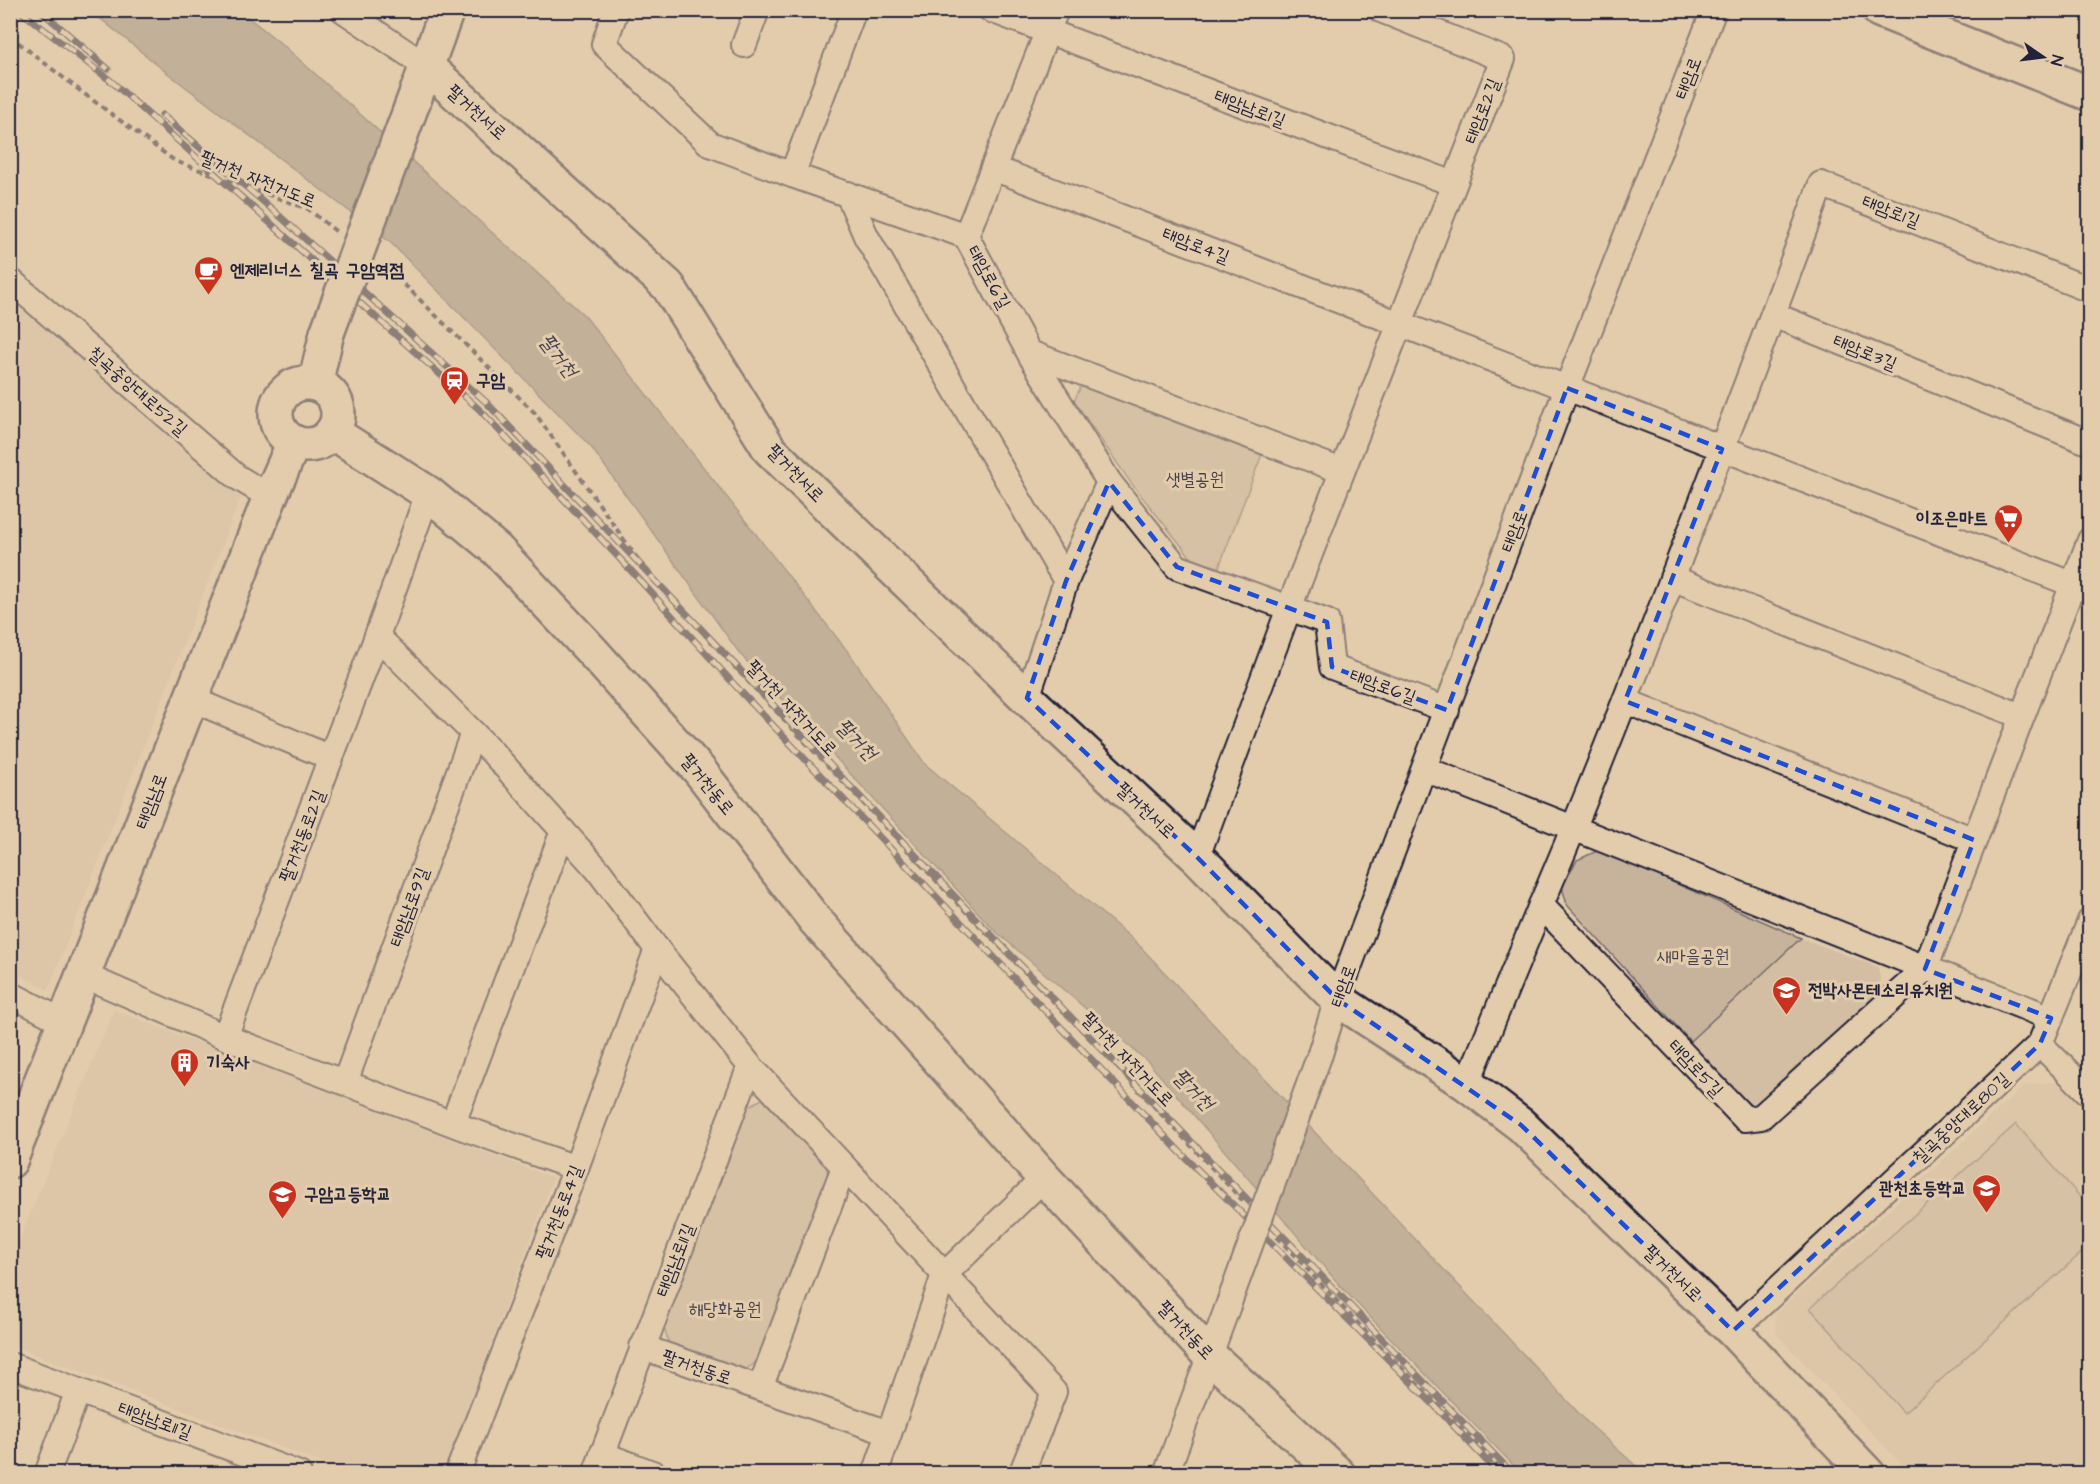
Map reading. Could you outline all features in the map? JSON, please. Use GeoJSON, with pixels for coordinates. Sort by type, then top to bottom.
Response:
{"type":"FeatureCollection","features":[{"type":"Feature","properties":{"kind":"main road"},"geometry":{"type":"LineString","coordinates":[[315,384],[327,333],[447,10]]}},
{"type":"Feature","properties":{"kind":"main road"},"geometry":{"type":"LineString","coordinates":[[1897,14],[2090,94]]}},
{"type":"Feature","properties":{"kind":"main road","name":"팔거천서로"},"geometry":{"type":"LineString","coordinates":[[422,77],[668,286],[770,450],[1027,698],[1197,857],[1337,999],[1467,1084],[1521,1125],[1733,1331],[1868,1473]]}},
{"type":"Feature","properties":{"kind":"main road"},"geometry":{"type":"LineString","coordinates":[[305,383],[315,384],[333,396],[338,416],[332,432],[322,441],[303,445],[285,436],[280,428],[277,408],[286,391],[305,383]]}},
{"type":"Feature","properties":{"kind":"main road","name":"팔거천동로"},"geometry":{"type":"LineString","coordinates":[[332,432],[428,493],[497,550],[699,770],[815,920],[1044,1178],[1211,1357],[1338,1473]]}},
{"type":"Feature","properties":{"kind":"main road","name":"태암남로"},"geometry":{"type":"LineString","coordinates":[[10,1161],[270,497],[294,442]]}},
{"type":"Feature","properties":{"kind":"street"},"geometry":{"type":"LineString","coordinates":[[343,10],[422,77]]}},
{"type":"Feature","properties":{"kind":"street","name":"태암로6길"},"geometry":{"type":"LineString","coordinates":[[616,10],[604,45],[710,144],[966,236],[1030,353],[1109,482],[1177,567],[1327,622],[1332,667],[1447,710]]}},
{"type":"Feature","properties":{"kind":"street"},"geometry":{"type":"LineString","coordinates":[[744,45],[757,10]]}},
{"type":"Feature","properties":{"kind":"street"},"geometry":{"type":"LineString","coordinates":[[792,175],[854,10]]}},
{"type":"Feature","properties":{"kind":"street","name":"태암남로1길"},"geometry":{"type":"LineString","coordinates":[[991,10],[1051,21],[1454,184]]}},
{"type":"Feature","properties":{"kind":"street","name":"태암로2길"},"geometry":{"type":"LineString","coordinates":[[1381,10],[1503,59],[1454,184]]}},
{"type":"Feature","properties":{"kind":"street","name":"태암로"},"geometry":{"type":"LineString","coordinates":[[1211,1357],[1320,1054],[1337,999],[1567,388],[1714,10]]}},
{"type":"Feature","properties":{"kind":"street"},"geometry":{"type":"LineString","coordinates":[[966,236],[1051,21]]}},
{"type":"Feature","properties":{"kind":"street","name":"태암로4길"},"geometry":{"type":"LineString","coordinates":[[993,168],[1567,388]]}},
{"type":"Feature","properties":{"kind":"street"},"geometry":{"type":"LineString","coordinates":[[1289,608],[1454,184]]}},
{"type":"Feature","properties":{"kind":"street","name":"태암로1길"},"geometry":{"type":"LineString","coordinates":[[1774,315],[1821,184],[2090,290]]}},
{"type":"Feature","properties":{"kind":"street"},"geometry":{"type":"LineString","coordinates":[[848,194],[866,236],[1066,581]]}},
{"type":"Feature","properties":{"kind":"street","name":"칠곡중앙대로52길"},"geometry":{"type":"LineString","coordinates":[[10,280],[237,477],[270,497]]}},
{"type":"Feature","properties":{"kind":"street"},"geometry":{"type":"LineString","coordinates":[[1467,1084],[1625,701],[1774,315]]}},
{"type":"Feature","properties":{"kind":"street","name":"태암로3길"},"geometry":{"type":"LineString","coordinates":[[1774,315],[2090,443]]}},
{"type":"Feature","properties":{"kind":"street"},"geometry":{"type":"LineString","coordinates":[[1030,353],[1342,471]]}},
{"type":"Feature","properties":{"kind":"street"},"geometry":{"type":"LineString","coordinates":[[1567,388],[2081,588]]}},
{"type":"Feature","properties":{"kind":"street"},"geometry":{"type":"LineString","coordinates":[[1027,698],[1066,581],[1109,482]]}},
{"type":"Feature","properties":{"kind":"street","name":"팔거천동로2길"},"geometry":{"type":"LineString","coordinates":[[225,1036],[332,758],[428,493]]}},
{"type":"Feature","properties":{"kind":"street"},"geometry":{"type":"LineString","coordinates":[[1672,578],[2021,716],[2081,588],[2090,540]]}},
{"type":"Feature","properties":{"kind":"street","name":"팔거천서로"},"geometry":{"type":"LineString","coordinates":[[1197,857],[1289,608]]}},
{"type":"Feature","properties":{"kind":"street"},"geometry":{"type":"LineString","coordinates":[[377,636],[513,775],[598,870],[750,1066],[1054,1392],[1022,1473]]}},
{"type":"Feature","properties":{"kind":"street"},"geometry":{"type":"LineString","coordinates":[[191,699],[332,758]]}},
{"type":"Feature","properties":{"kind":"street"},"geometry":{"type":"LineString","coordinates":[[1625,701],[1974,840]]}},
{"type":"Feature","properties":{"kind":"street","name":"태암로5길"},"geometry":{"type":"LineString","coordinates":[[1541,905],[1744,1119],[1761,1117],[1925,969],[2021,716]]}},
{"type":"Feature","properties":{"kind":"street","name":"태암남로9길"},"geometry":{"type":"LineString","coordinates":[[345,1082],[473,733]]}},
{"type":"Feature","properties":{"kind":"street"},"geometry":{"type":"LineString","coordinates":[[1425,769],[2051,1018]]}},
{"type":"Feature","properties":{"kind":"street"},"geometry":{"type":"LineString","coordinates":[[453,1124],[562,831]]}},
{"type":"Feature","properties":{"kind":"street","name":"칠곡중앙대로80길"},"geometry":{"type":"LineString","coordinates":[[1733,1331],[2040,1044],[2090,921]]}},
{"type":"Feature","properties":{"kind":"street","name":"팔거천동로4길"},"geometry":{"type":"LineString","coordinates":[[457,1473],[576,1168],[657,949]]}},
{"type":"Feature","properties":{"kind":"street"},"geometry":{"type":"LineString","coordinates":[[83,975],[225,1036],[453,1124],[576,1168]]}},
{"type":"Feature","properties":{"kind":"street"},"geometry":{"type":"LineString","coordinates":[[10,994],[64,1022]]}},
{"type":"Feature","properties":{"kind":"street"},"geometry":{"type":"LineString","coordinates":[[2040,1044],[2090,1094]]}},
{"type":"Feature","properties":{"kind":"street","name":"태암남로11길"},"geometry":{"type":"LineString","coordinates":[[655,1473],[598,1464],[750,1066]]}},
{"type":"Feature","properties":{"kind":"street"},"geometry":{"type":"LineString","coordinates":[[760,1388],[844,1167]]}},
{"type":"Feature","properties":{"kind":"street"},"geometry":{"type":"LineString","coordinates":[[875,1473],[944,1275],[1044,1178]]}},
{"type":"Feature","properties":{"kind":"street","name":"팔거천동로"},"geometry":{"type":"LineString","coordinates":[[642,1347],[889,1433]]}},
{"type":"Feature","properties":{"kind":"street"},"geometry":{"type":"LineString","coordinates":[[1166,1473],[1211,1357]]}},
{"type":"Feature","properties":{"kind":"street","name":"태암남로11길"},"geometry":{"type":"LineString","coordinates":[[10,1365],[299,1473]]}},
{"type":"Feature","properties":{"kind":"street"},"geometry":{"type":"LineString","coordinates":[[48,1473],[78,1391]]}},
{"type":"Feature","properties":{"kind":"path","name":"팔거천 자전거도로"},"geometry":{"type":"LineString","coordinates":[[10,36],[175,161],[308,210],[345,238]]}},
{"type":"Feature","properties":{"kind":"path","name":"팔거천 자전거도로"},"geometry":{"type":"LineString","coordinates":[[372,260],[408,288],[535,413],[644,568],[738,671],[1249,1207]]}},
{"type":"Feature","properties":{"kind":"path"},"geometry":{"type":"LineString","coordinates":[[1273,1233],[1506,1473]]}},
{"type":"Feature","properties":{"kind":"highlighted area"},"geometry":{"type":"Polygon","coordinates":[[[1567,388],[1722,449],[1625,701],[1974,840],[1925,969],[2051,1018],[2040,1044],[1733,1331],[1521,1125],[1337,999],[1197,857],[1027,698],[1066,581],[1109,482],[1177,567],[1327,622],[1332,667],[1447,710],[1567,388]]]}},
{"type":"Feature","properties":{"kind":"shaded area"},"geometry":{"type":"Polygon","coordinates":[[[10,295],[243,492],[48,990],[11,970],[10,295]]]}},
{"type":"Feature","properties":{"kind":"shaded area","name":"전박사몬테소리유치원"},"geometry":{"type":"Polygon","coordinates":[[[1801,938],[1878,967],[1882,990],[1763,1105],[1748,1105],[1690,1041],[1801,938]]]}},
{"type":"Feature","properties":{"kind":"shaded area","name":"구암고등학교"},"geometry":{"type":"Polygon","coordinates":[[[114,1010],[553,1178],[443,1473],[349,1473],[11,1345],[11,1260],[114,1010]]]}},
{"type":"Feature","properties":{"kind":"shaded area","name":"관천초등학교"},"geometry":{"type":"Polygon","coordinates":[[[2061,1081],[2089,1112],[2089,1473],[1910,1473],[1777,1335],[1775,1314],[2025,1085],[2061,1081]]]}},
{"type":"Feature","properties":{"kind":"green space","name":"샛별공원"},"geometry":{"type":"Polygon","coordinates":[[[1084,380],[1264,449],[1219,567],[1193,560],[1131,483],[1074,401],[1084,380]]]}},
{"type":"Feature","properties":{"kind":"green space","name":"새마을공원"},"geometry":{"type":"Polygon","coordinates":[[[1599,850],[1801,938],[1690,1041],[1567,905],[1562,887],[1577,860],[1599,850]]]}},
{"type":"Feature","properties":{"kind":"green space","name":"해당화공원"},"geometry":{"type":"Polygon","coordinates":[[[762,1099],[826,1160],[828,1179],[764,1357],[742,1372],[670,1347],[663,1325],[742,1110],[762,1099]]]}},
{"type":"Feature","properties":{"kind":"green space"},"geometry":{"type":"Polygon","coordinates":[[[2016,1124],[2089,1207],[2089,1246],[1904,1413],[1810,1308],[2016,1124]]]}},
{"type":"Feature","properties":{"kind":"water","name":"팔거천"},"geometry":{"type":"Polygon","coordinates":[[[91,11],[240,11],[283,45],[585,316],[852,657],[925,764],[1136,942],[1588,1423],[1644,1473],[1521,1473],[1343,1289],[1149,1063],[994,930],[740,654],[591,447],[391,243],[166,72],[91,11]]]}},
{"type":"Feature","properties":{"kind":"railway"},"geometry":{"type":"LineString","coordinates":[[19,10],[111,81],[480,410],[742,693],[1179,1151],[1435,1406],[1499,1474]]}},
{"type":"Feature","properties":{"kind":"railway"},"geometry":{"type":"LineString","coordinates":[[40,10],[108,69]]}},
{"type":"Feature","properties":{"kind":"railway"},"geometry":{"type":"LineString","coordinates":[[162,115],[273,210],[486,402],[976,919],[1513,1474]]}},
{"type":"Feature","properties":{"kind":"place","name":"엔제리너스 칠곡 구암역점"},"geometry":{"type":"Point","coordinates":[209,296]}},
{"type":"Feature","properties":{"kind":"place","name":"구암"},"geometry":{"type":"Point","coordinates":[455,406]}},
{"type":"Feature","properties":{"kind":"place","name":"이조은마트"},"geometry":{"type":"Point","coordinates":[2009,544]}},
{"type":"Feature","properties":{"kind":"place","name":"전박사몬테소리유치원"},"geometry":{"type":"Point","coordinates":[1787,1016]}},
{"type":"Feature","properties":{"kind":"place","name":"기숙사"},"geometry":{"type":"Point","coordinates":[185,1088]}},
{"type":"Feature","properties":{"kind":"place","name":"관천초등학교"},"geometry":{"type":"Point","coordinates":[1987,1214]}},
{"type":"Feature","properties":{"kind":"place","name":"구암고등학교"},"geometry":{"type":"Point","coordinates":[283,1220]}}]}
